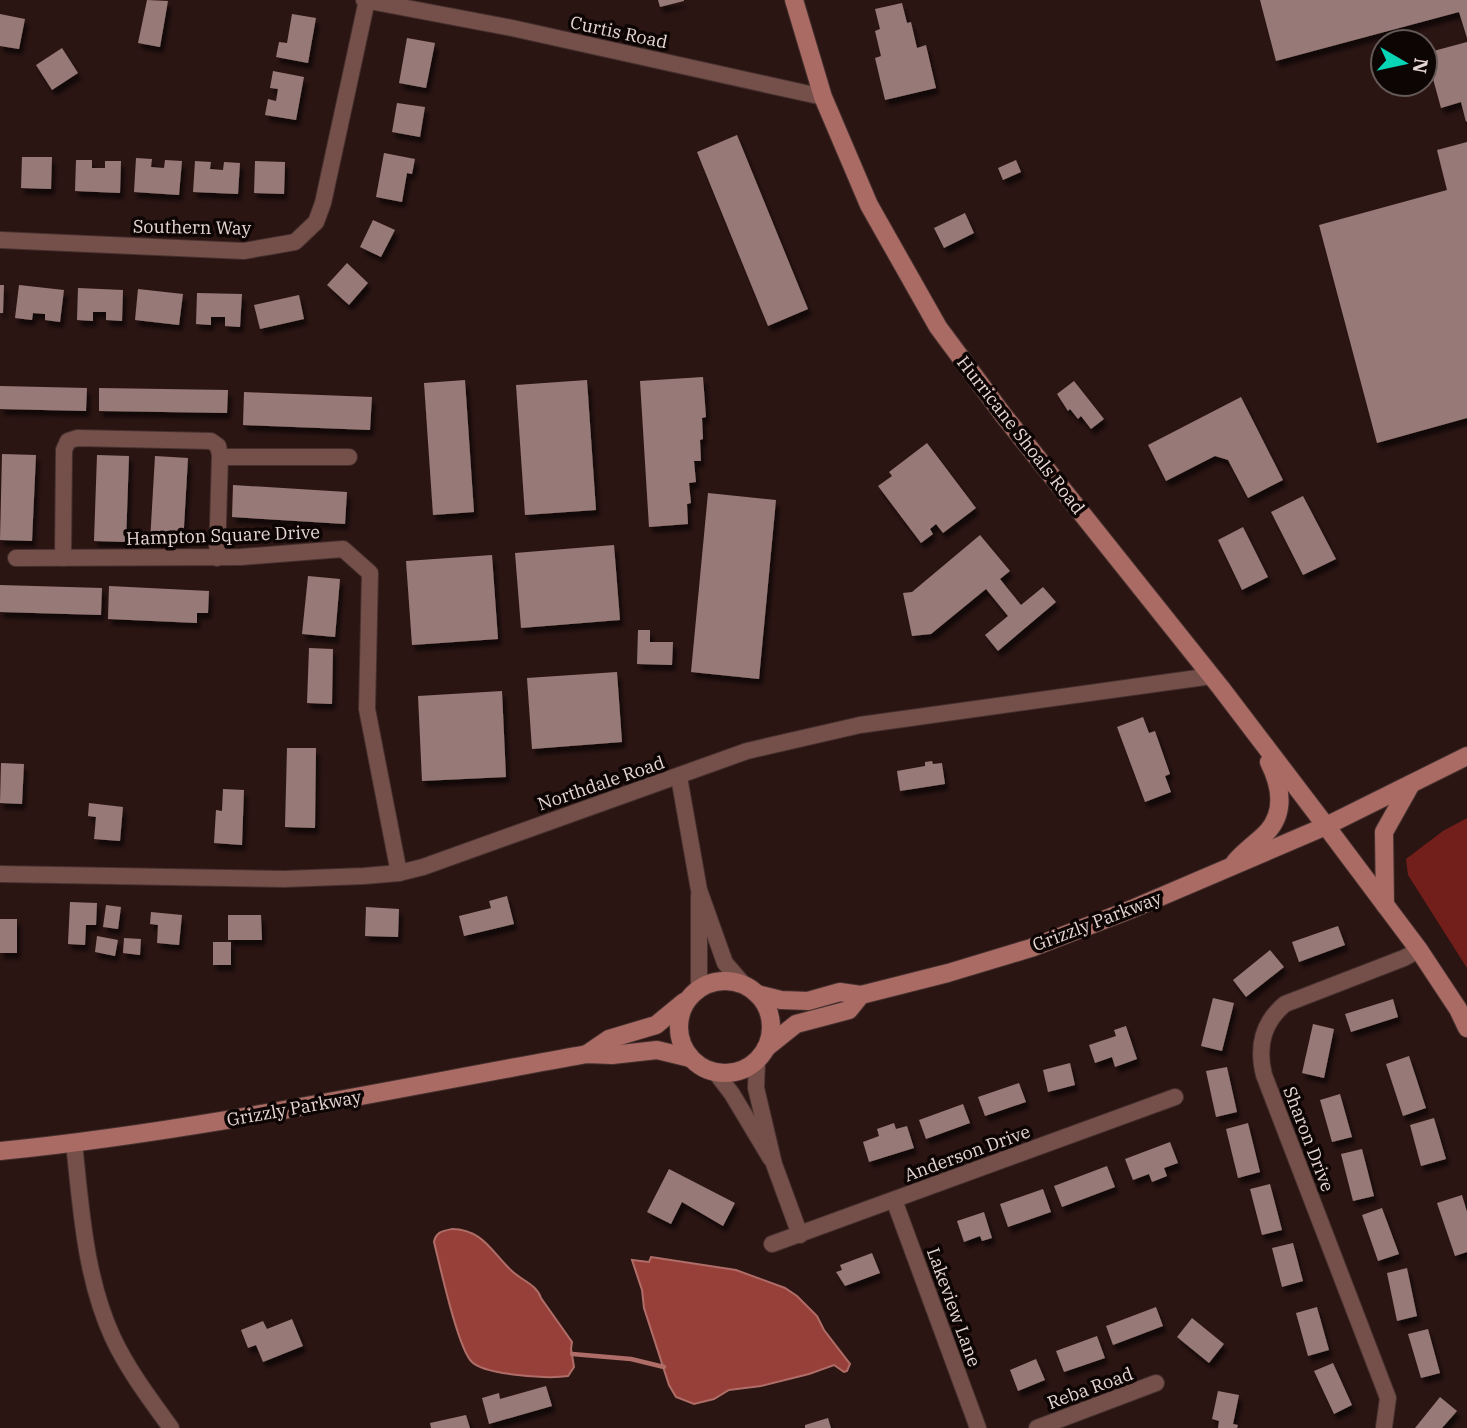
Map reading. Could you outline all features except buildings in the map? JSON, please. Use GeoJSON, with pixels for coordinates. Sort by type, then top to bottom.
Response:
{"type":"FeatureCollection","features":[{"type":"Feature","properties":{"kind":"street","name":"Curtis Road"},"geometry":{"type":"LineString","coordinates":[[366,0],[512,28],[823,97]]}},
{"type":"Feature","properties":{"kind":"street","name":"Southern Way"},"geometry":{"type":"LineString","coordinates":[[0,240],[244,251],[295,242],[316,222],[323,203],[366,0]]}},
{"type":"Feature","properties":{"kind":"street","name":"Hurricane Shoals Road"},"geometry":{"type":"LineString","coordinates":[[794,0],[823,97],[869,205],[939,327],[1004,416],[1212,676],[1326,826],[1419,950],[1458,1009],[1467,1028]]}},
{"type":"Feature","properties":{"kind":"street"},"geometry":{"type":"LineString","coordinates":[[64,558],[64,450],[68,441],[77,438],[211,441],[218,446],[217,558]]}},
{"type":"Feature","properties":{"kind":"street"},"geometry":{"type":"LineString","coordinates":[[220,457],[349,457]]}},
{"type":"Feature","properties":{"kind":"street","name":"Hampton Square Drive"},"geometry":{"type":"LineString","coordinates":[[16,558],[217,558],[343,549],[370,573],[367,709],[399,873]]}},
{"type":"Feature","properties":{"kind":"street","name":"Northdale Road"},"geometry":{"type":"LineString","coordinates":[[0,874],[284,879],[399,873],[423,867],[747,751],[860,725],[1212,676]]}},
{"type":"Feature","properties":{"kind":"street"},"geometry":{"type":"LineString","coordinates":[[1231,867],[1245,849],[1269,830],[1278,811],[1280,792],[1266,758],[1264,745]]}},
{"type":"Feature","properties":{"kind":"street","name":"Grizzly Parkway"},"geometry":{"type":"LineString","coordinates":[[750,990],[781,1000],[804,1001],[840,992],[861,995],[1031,948],[1132,909],[1326,826],[1467,756]]}},
{"type":"Feature","properties":{"kind":"street"},"geometry":{"type":"LineString","coordinates":[[679,777],[699,890],[726,963],[765,1006],[770,1020],[770,1035],[761,1055],[756,1088],[774,1164],[800,1235]]}},
{"type":"Feature","properties":{"kind":"street"},"geometry":{"type":"LineString","coordinates":[[1385,905],[1384,832],[1411,784]]}},
{"type":"Feature","properties":{"kind":"street"},"geometry":{"type":"LineString","coordinates":[[694,994],[699,890]]}},
{"type":"Feature","properties":{"kind":"street","name":"Sharon Drive"},"geometry":{"type":"LineString","coordinates":[[1384,1427],[1388,1398],[1264,1075],[1261,1045],[1265,1027],[1274,1013],[1285,1004],[1419,950]]}},
{"type":"Feature","properties":{"kind":"street"},"geometry":{"type":"LineString","coordinates":[[750,990],[729,981],[713,982],[694,994],[681,1013],[678,1029],[690,1058],[702,1068],[716,1073],[744,1069],[761,1055]]}},
{"type":"Feature","properties":{"kind":"street","name":"Grizzly Parkway"},"geometry":{"type":"LineString","coordinates":[[587,1054],[609,1039],[656,1025],[694,994]]}},
{"type":"Feature","properties":{"kind":"street","name":"Grizzly Parkway"},"geometry":{"type":"LineString","coordinates":[[761,1055],[796,1024],[849,1010],[861,995]]}},
{"type":"Feature","properties":{"kind":"street","name":"Grizzly Parkway"},"geometry":{"type":"LineString","coordinates":[[0,1150],[74,1143],[270,1113],[587,1054],[611,1055],[657,1050],[690,1058]]}},
{"type":"Feature","properties":{"kind":"street"},"geometry":{"type":"LineString","coordinates":[[716,1073],[732,1094],[774,1164]]}},
{"type":"Feature","properties":{"kind":"street","name":"Anderson Drive"},"geometry":{"type":"LineString","coordinates":[[772,1244],[1175,1097]]}},
{"type":"Feature","properties":{"kind":"street"},"geometry":{"type":"LineString","coordinates":[[74,1143],[89,1265],[113,1337],[145,1392],[171,1428]]}},
{"type":"Feature","properties":{"kind":"street","name":"Lakeview Lane"},"geometry":{"type":"LineString","coordinates":[[894,1200],[978,1428]]}},
{"type":"Feature","properties":{"kind":"street","name":"Reba Road"},"geometry":{"type":"LineString","coordinates":[[1037,1428],[1156,1383]]}},
{"type":"Feature","properties":{"kind":"shaded area"},"geometry":{"type":"Polygon","coordinates":[[[1467,818],[1467,968],[1408,875],[1406,859],[1443,831],[1467,818]]]}},
{"type":"Feature","properties":{"kind":"shaded area"},"geometry":{"type":"Polygon","coordinates":[[[463,1230],[480,1238],[513,1272],[536,1290],[572,1342],[574,1367],[568,1376],[503,1373],[472,1362],[455,1325],[434,1242],[440,1232],[463,1230]]]}},
{"type":"Feature","properties":{"kind":"shaded area"},"geometry":{"type":"Polygon","coordinates":[[[651,1257],[736,1270],[785,1288],[817,1316],[824,1330],[850,1364],[847,1371],[844,1372],[834,1365],[761,1386],[729,1390],[714,1399],[694,1404],[676,1397],[669,1385],[644,1308],[642,1290],[632,1260],[649,1262],[651,1257]]]}},
{"type":"Feature","properties":{"kind":"waterway"},"geometry":{"type":"LineString","coordinates":[[572,1354],[631,1359],[664,1367]]}}]}
